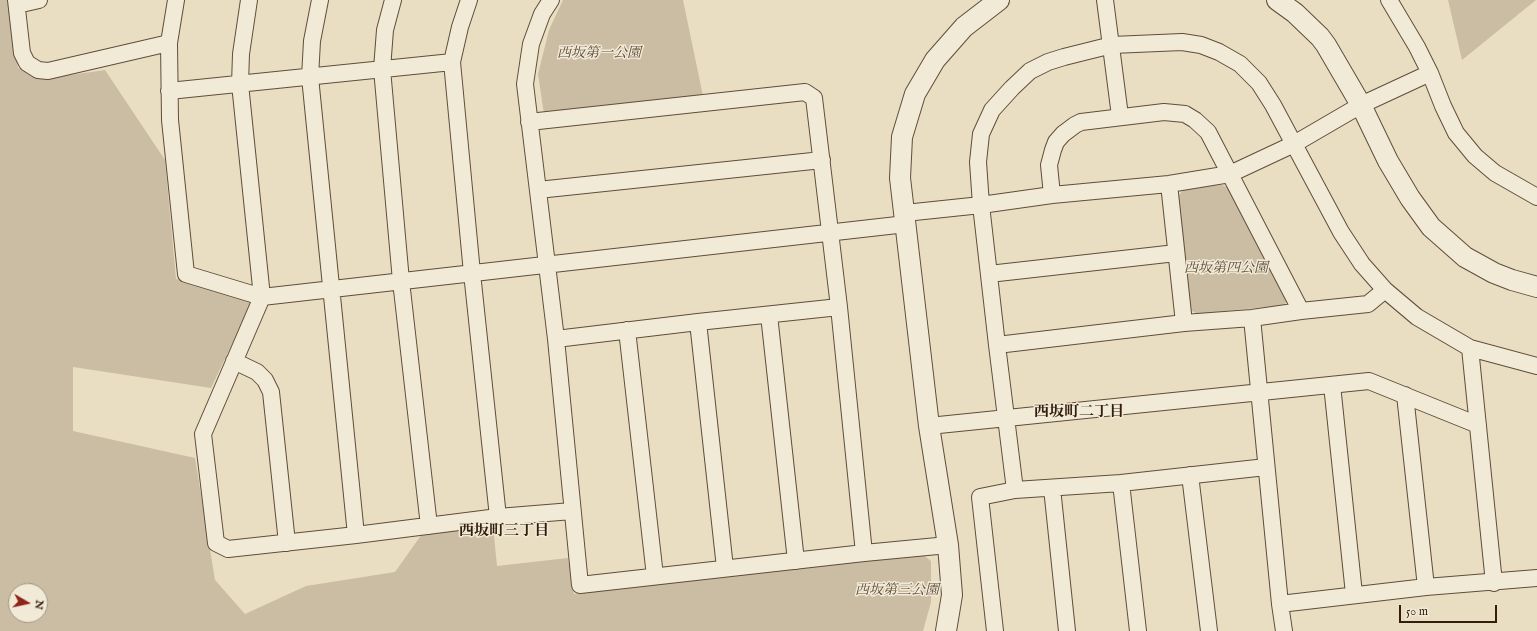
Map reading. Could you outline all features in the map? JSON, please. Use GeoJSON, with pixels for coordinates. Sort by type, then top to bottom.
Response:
{"type":"FeatureCollection","features":[{"type":"Feature","properties":{"kind":"street"},"geometry":{"type":"LineString","coordinates":[[39,0],[16,2],[22,53],[27,63],[38,70],[48,71],[169,43]]}},
{"type":"Feature","properties":{"kind":"street"},"geometry":{"type":"LineString","coordinates":[[176,0],[169,43],[170,120],[186,274],[262,297],[831,233],[981,205],[1052,195],[1169,184],[1230,174],[1294,144],[1361,105],[1430,72]]}},
{"type":"Feature","properties":{"kind":"street"},"geometry":{"type":"LineString","coordinates":[[249,0],[241,54],[240,84],[262,297],[204,434],[216,543],[228,549],[356,536],[498,517],[572,511]]}},
{"type":"Feature","properties":{"kind":"street"},"geometry":{"type":"LineString","coordinates":[[320,0],[312,41],[310,77],[356,536]]}},
{"type":"Feature","properties":{"kind":"street"},"geometry":{"type":"LineString","coordinates":[[393,0],[385,30],[382,69],[401,281],[429,526]]}},
{"type":"Feature","properties":{"kind":"street"},"geometry":{"type":"LineString","coordinates":[[469,0],[460,27],[452,62],[472,273],[498,517]]}},
{"type":"Feature","properties":{"kind":"street"},"geometry":{"type":"LineString","coordinates":[[551,0],[542,14],[531,44],[525,84],[556,339],[580,585],[725,568],[948,545]]}},
{"type":"Feature","properties":{"kind":"street"},"geometry":{"type":"LineString","coordinates":[[946,631],[952,595],[948,545],[929,426],[906,218],[900,178],[902,137],[915,94],[935,60],[964,27],[999,0]]}},
{"type":"Feature","properties":{"kind":"street"},"geometry":{"type":"LineString","coordinates":[[1105,0],[1120,116]]}},
{"type":"Feature","properties":{"kind":"street"},"geometry":{"type":"LineString","coordinates":[[1277,0],[1295,13],[1320,37],[1361,105],[1388,161],[1410,198],[1431,228],[1465,257],[1500,275],[1537,287]]}},
{"type":"Feature","properties":{"kind":"street"},"geometry":{"type":"LineString","coordinates":[[1389,0],[1430,72],[1443,106],[1456,132],[1475,156],[1495,173],[1537,197]]}},
{"type":"Feature","properties":{"kind":"street"},"geometry":{"type":"LineString","coordinates":[[1015,490],[981,205],[978,162],[981,134],[992,110],[1030,71],[1048,62],[1112,45],[1182,42],[1201,45],[1219,52],[1240,64],[1259,83],[1294,144],[1341,232],[1362,264],[1385,290],[1417,317],[1470,348],[1537,366]]}},
{"type":"Feature","properties":{"kind":"street"},"geometry":{"type":"LineString","coordinates":[[169,91],[452,62]]}},
{"type":"Feature","properties":{"kind":"street"},"geometry":{"type":"LineString","coordinates":[[529,122],[805,92],[814,98],[831,233],[864,553]]}},
{"type":"Feature","properties":{"kind":"street"},"geometry":{"type":"LineString","coordinates":[[1052,195],[1049,165],[1056,142],[1063,134],[1081,122],[1120,116],[1164,112],[1185,114],[1195,120],[1208,132],[1301,311]]}},
{"type":"Feature","properties":{"kind":"street"},"geometry":{"type":"LineString","coordinates":[[538,190],[822,160]]}},
{"type":"Feature","properties":{"kind":"street"},"geometry":{"type":"LineString","coordinates":[[1169,184],[1184,323]]}},
{"type":"Feature","properties":{"kind":"street"},"geometry":{"type":"LineString","coordinates":[[989,274],[1176,253]]}},
{"type":"Feature","properties":{"kind":"street"},"geometry":{"type":"LineString","coordinates":[[997,344],[1184,323],[1252,318],[1368,304],[1385,290]]}},
{"type":"Feature","properties":{"kind":"street"},"geometry":{"type":"LineString","coordinates":[[556,339],[839,307]]}},
{"type":"Feature","properties":{"kind":"street"},"geometry":{"type":"LineString","coordinates":[[769,315],[796,561]]}},
{"type":"Feature","properties":{"kind":"street"},"geometry":{"type":"LineString","coordinates":[[1252,318],[1280,604],[1284,631]]}},
{"type":"Feature","properties":{"kind":"street"},"geometry":{"type":"LineString","coordinates":[[698,322],[725,568]]}},
{"type":"Feature","properties":{"kind":"street"},"geometry":{"type":"LineString","coordinates":[[627,330],[655,576]]}},
{"type":"Feature","properties":{"kind":"street"},"geometry":{"type":"LineString","coordinates":[[1470,348],[1494,582]]}},
{"type":"Feature","properties":{"kind":"street"},"geometry":{"type":"LineString","coordinates":[[234,361],[257,372],[265,380],[271,392],[287,543]]}},
{"type":"Feature","properties":{"kind":"street"},"geometry":{"type":"LineString","coordinates":[[929,426],[1369,380],[1478,425]]}},
{"type":"Feature","properties":{"kind":"street"},"geometry":{"type":"LineString","coordinates":[[1332,385],[1354,594]]}},
{"type":"Feature","properties":{"kind":"street"},"geometry":{"type":"LineString","coordinates":[[1405,394],[1426,587]]}},
{"type":"Feature","properties":{"kind":"street"},"geometry":{"type":"LineString","coordinates":[[995,631],[980,497],[1015,490],[1121,482],[1266,467]]}},
{"type":"Feature","properties":{"kind":"street"},"geometry":{"type":"LineString","coordinates":[[1190,475],[1209,631]]}},
{"type":"Feature","properties":{"kind":"street"},"geometry":{"type":"LineString","coordinates":[[1121,482],[1138,631]]}},
{"type":"Feature","properties":{"kind":"street"},"geometry":{"type":"LineString","coordinates":[[1052,488],[1067,631]]}},
{"type":"Feature","properties":{"kind":"street"},"geometry":{"type":"LineString","coordinates":[[1280,604],[1354,594],[1537,578]]}},
{"type":"Feature","properties":{"kind":"green space","name":"西坂第三公園"},"geometry":{"type":"Polygon","coordinates":[[[0,0],[7,0],[18,68],[42,79],[105,70],[165,160],[176,279],[252,302],[211,388],[73,367],[73,431],[195,458],[215,580],[245,614],[306,586],[395,572],[422,534],[493,526],[497,566],[568,558],[574,594],[922,554],[931,561],[931,602],[923,631],[0,631],[0,0]]]}},
{"type":"Feature","properties":{"kind":"green space","name":"西坂第一公園"},"geometry":{"type":"Polygon","coordinates":[[[563,0],[683,0],[703,96],[544,114],[538,74],[549,30],[563,0]]]}},
{"type":"Feature","properties":{"kind":"green space"},"geometry":{"type":"Polygon","coordinates":[[[1448,0],[1536,0],[1462,60],[1448,0]]]}},
{"type":"Feature","properties":{"kind":"green space","name":"西坂第四公園"},"geometry":{"type":"Polygon","coordinates":[[[1222,185],[1232,189],[1288,299],[1284,305],[1198,314],[1190,310],[1178,197],[1184,188],[1222,185]]]}},
{"type":"Feature","properties":{"kind":"district","name":"西坂町二丁目"},"geometry":{"type":"Point","coordinates":[1079,413]}},
{"type":"Feature","properties":{"kind":"district","name":"西坂町三丁目"},"geometry":{"type":"Point","coordinates":[504,532]}}]}
